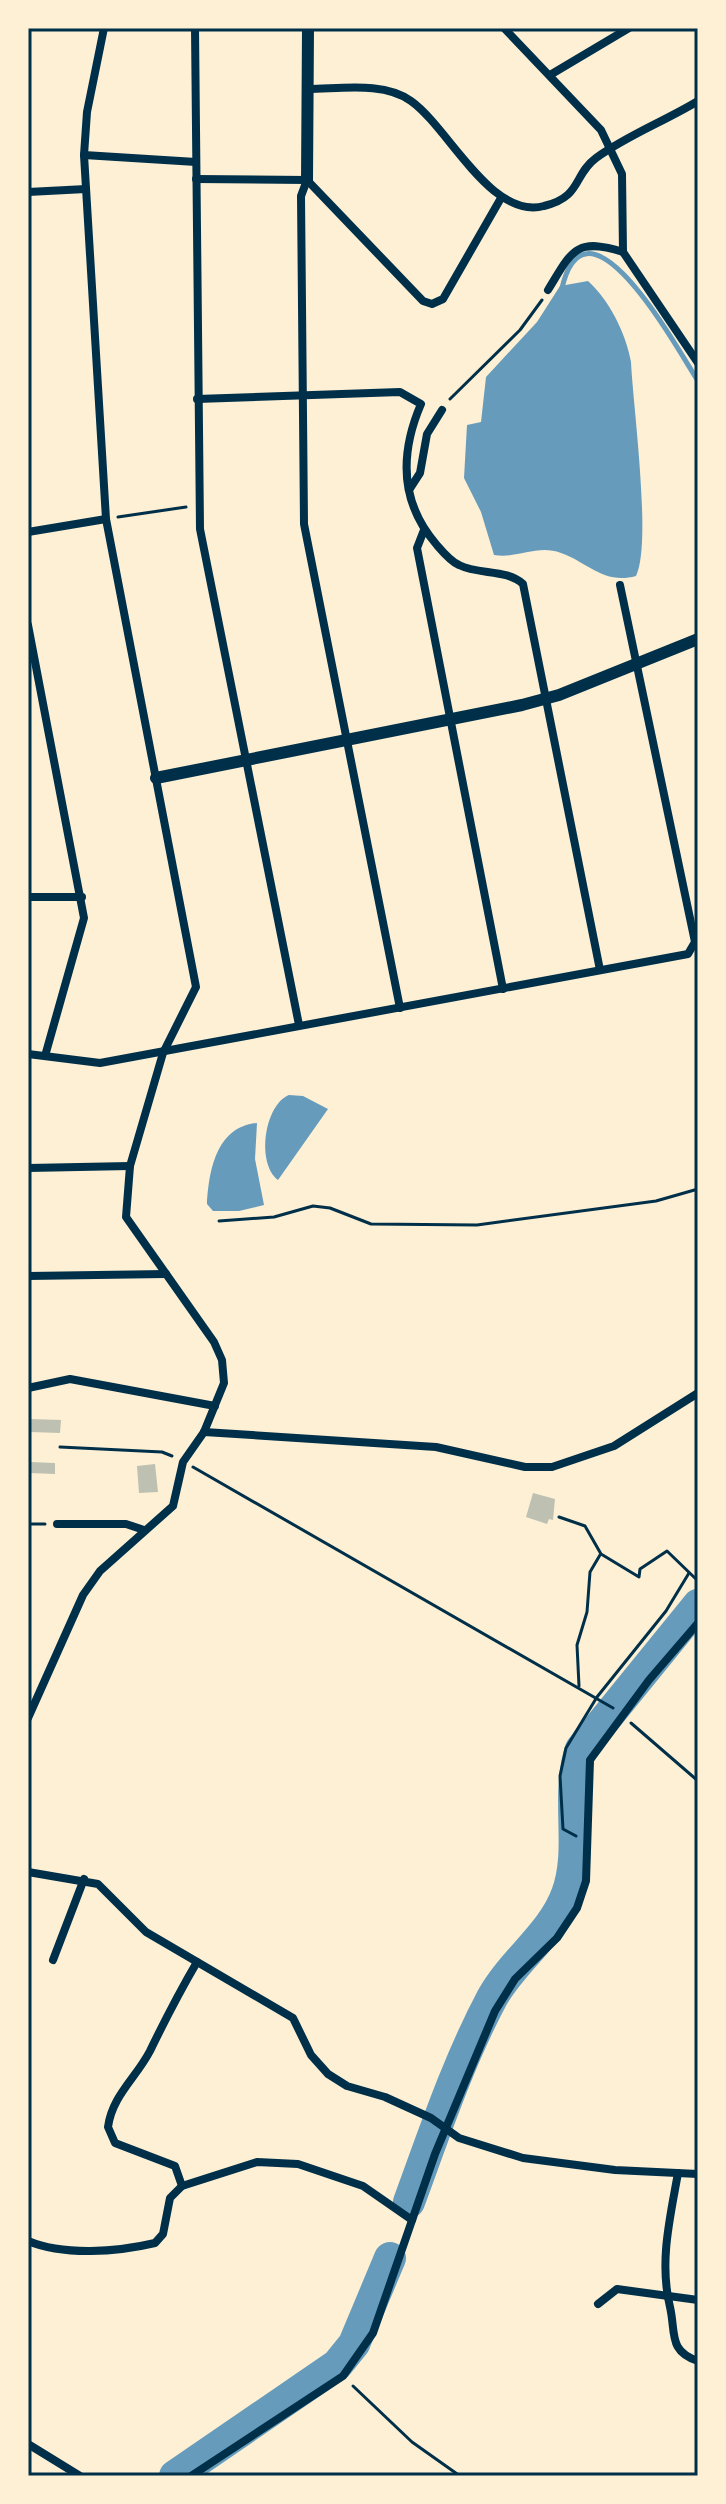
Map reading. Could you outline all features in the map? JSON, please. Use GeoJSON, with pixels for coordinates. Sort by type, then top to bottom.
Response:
{"type":"FeatureCollection","features":[{"type":"Feature","properties":{"kind":"street"},"geometry":{"type":"LineString","coordinates":[[28,1718],[83,1595],[100,1571],[173,1506],[183,1462],[204,1432],[224,1383],[222,1360],[214,1342],[126,1217],[130,1166],[163,1053],[196,987],[106,519],[84,155],[87,112],[104,28]]}},
{"type":"Feature","properties":{"kind":"street"},"geometry":{"type":"LineString","coordinates":[[195,28],[197,505],[299,1025]]}},
{"type":"Feature","properties":{"kind":"street"},"geometry":{"type":"LineString","coordinates":[[308,28],[307,180],[301,196],[304,524],[400,1008]]}},
{"type":"Feature","properties":{"kind":"street"},"geometry":{"type":"LineString","coordinates":[[504,28],[590,115],[612,150],[622,174],[623,252],[698,363]]}},
{"type":"Feature","properties":{"kind":"street"},"geometry":{"type":"LineString","coordinates":[[550,75],[629,28]]}},
{"type":"Feature","properties":{"kind":"street"},"geometry":{"type":"LineString","coordinates":[[308,89],[390,91],[410,100],[501,198],[527,208],[560,201],[575,190],[594,159],[698,101]]}},
{"type":"Feature","properties":{"kind":"street"},"geometry":{"type":"LineString","coordinates":[[84,155],[196,162]]}},
{"type":"Feature","properties":{"kind":"street"},"geometry":{"type":"LineString","coordinates":[[196,179],[307,180],[423,301],[432,304],[443,299],[501,198]]}},
{"type":"Feature","properties":{"kind":"street"},"geometry":{"type":"LineString","coordinates":[[28,192],[86,189]]}},
{"type":"Feature","properties":{"kind":"street"},"geometry":{"type":"LineString","coordinates":[[548,290],[575,249],[586,244],[623,252]]}},
{"type":"Feature","properties":{"kind":"street"},"geometry":{"type":"LineString","coordinates":[[197,399],[400,392],[421,404],[405,454],[409,490],[424,530],[456,564],[514,576],[523,584],[600,970]]}},
{"type":"Feature","properties":{"kind":"street"},"geometry":{"type":"LineString","coordinates":[[409,490],[420,473],[427,434],[442,410]]}},
{"type":"Feature","properties":{"kind":"street"},"geometry":{"type":"LineString","coordinates":[[28,532],[106,519]]}},
{"type":"Feature","properties":{"kind":"street"},"geometry":{"type":"LineString","coordinates":[[424,530],[417,548],[503,989]]}},
{"type":"Feature","properties":{"kind":"street"},"geometry":{"type":"LineString","coordinates":[[28,1054],[100,1063],[688,954],[695,942],[620,585]]}},
{"type":"Feature","properties":{"kind":"street"},"geometry":{"type":"LineString","coordinates":[[28,625],[84,918],[45,1056]]}},
{"type":"Feature","properties":{"kind":"street"},"geometry":{"type":"LineString","coordinates":[[156,778],[546,699],[698,639]]}},
{"type":"Feature","properties":{"kind":"street"},"geometry":{"type":"LineString","coordinates":[[28,897],[82,897]]}},
{"type":"Feature","properties":{"kind":"street"},"geometry":{"type":"LineString","coordinates":[[28,1168],[130,1166]]}},
{"type":"Feature","properties":{"kind":"street"},"geometry":{"type":"LineString","coordinates":[[28,1276],[166,1274]]}},
{"type":"Feature","properties":{"kind":"street"},"geometry":{"type":"LineString","coordinates":[[28,1388],[70,1379],[215,1406]]}},
{"type":"Feature","properties":{"kind":"street"},"geometry":{"type":"LineString","coordinates":[[204,1432],[436,1447],[525,1467],[552,1467],[614,1446],[698,1393]]}},
{"type":"Feature","properties":{"kind":"street"},"geometry":{"type":"LineString","coordinates":[[57,1524],[126,1524],[144,1530]]}},
{"type":"Feature","properties":{"kind":"street"},"geometry":{"type":"LineString","coordinates":[[191,2476],[343,2376],[373,2333],[446,2127],[495,2011],[515,1979],[557,1938],[577,1908],[586,1881],[590,1760],[698,1623]]}},
{"type":"Feature","properties":{"kind":"street"},"geometry":{"type":"LineString","coordinates":[[28,1872],[84,1879],[109,1891],[146,1932],[293,2018],[311,2055],[328,2074],[347,2086],[385,2097],[446,2127],[459,2138],[489,2150],[523,2158],[615,2170],[698,2174]]}},
{"type":"Feature","properties":{"kind":"street"},"geometry":{"type":"LineString","coordinates":[[53,1960],[84,1879]]}},
{"type":"Feature","properties":{"kind":"street"},"geometry":{"type":"LineString","coordinates":[[182,2186],[175,2166],[115,2143],[108,2127],[118,2097],[149,2052],[157,2031],[197,1962]]}},
{"type":"Feature","properties":{"kind":"street"},"geometry":{"type":"LineString","coordinates":[[28,2241],[50,2248],[79,2249],[155,2243],[163,2234],[170,2198],[182,2186],[257,2162],[276,2161],[363,2186],[412,2220]]}},
{"type":"Feature","properties":{"kind":"street"},"geometry":{"type":"LineString","coordinates":[[678,2173],[666,2239],[666,2298],[674,2344],[680,2353],[698,2361]]}},
{"type":"Feature","properties":{"kind":"street"},"geometry":{"type":"LineString","coordinates":[[598,2304],[617,2289],[698,2300]]}},
{"type":"Feature","properties":{"kind":"street"},"geometry":{"type":"LineString","coordinates":[[28,2444],[80,2476]]}},
{"type":"Feature","properties":{"kind":"path"},"geometry":{"type":"LineString","coordinates":[[442,410],[456,391],[520,330],[548,290]]}},
{"type":"Feature","properties":{"kind":"path"},"geometry":{"type":"LineString","coordinates":[[106,519],[197,505]]}},
{"type":"Feature","properties":{"kind":"path"},"geometry":{"type":"LineString","coordinates":[[219,1221],[274,1217],[313,1206],[330,1208],[371,1224],[477,1225],[656,1201],[698,1189]]}},
{"type":"Feature","properties":{"kind":"path"},"geometry":{"type":"LineString","coordinates":[[60,1447],[162,1452],[183,1462],[597,1697],[698,1781]]}},
{"type":"Feature","properties":{"kind":"path"},"geometry":{"type":"LineString","coordinates":[[559,1517],[585,1526],[601,1554],[639,1577],[646,1563],[667,1551],[698,1581]]}},
{"type":"Feature","properties":{"kind":"path"},"geometry":{"type":"LineString","coordinates":[[28,1524],[57,1524]]}},
{"type":"Feature","properties":{"kind":"path"},"geometry":{"type":"LineString","coordinates":[[579,1686],[577,1645],[587,1612],[590,1572],[601,1554]]}},
{"type":"Feature","properties":{"kind":"path"},"geometry":{"type":"LineString","coordinates":[[588,1837],[569,1835],[563,1829],[560,1776],[566,1748],[597,1697],[666,1611],[689,1573]]}},
{"type":"Feature","properties":{"kind":"path"},"geometry":{"type":"LineString","coordinates":[[343,2376],[412,2442],[460,2476]]}},
{"type":"Feature","properties":{"kind":"water"},"geometry":{"type":"Polygon","coordinates":[[[588,281],[616,318],[631,362],[642,535],[636,576],[625,578],[605,575],[552,551],[494,555],[481,512],[464,478],[467,425],[481,422],[486,377],[537,322],[560,286],[588,281]]]}},
{"type":"Feature","properties":{"kind":"water"},"geometry":{"type":"Polygon","coordinates":[[[289,1095],[303,1096],[328,1109],[278,1180],[267,1161],[266,1135],[274,1110],[289,1095]]]}},
{"type":"Feature","properties":{"kind":"water"},"geometry":{"type":"Polygon","coordinates":[[[257,1123],[255,1159],[264,1205],[239,1211],[213,1211],[207,1204],[217,1153],[232,1133],[243,1126],[257,1123]]]}},
{"type":"Feature","properties":{"kind":"building"},"geometry":{"type":"Polygon","coordinates":[[[30,1419],[61,1420],[60,1433],[30,1432],[30,1419]]]}},
{"type":"Feature","properties":{"kind":"building"},"geometry":{"type":"Polygon","coordinates":[[[30,1462],[55,1463],[55,1474],[29,1473],[30,1462]]]}},
{"type":"Feature","properties":{"kind":"building"},"geometry":{"type":"Polygon","coordinates":[[[155,1464],[158,1492],[139,1493],[137,1466],[155,1464]]]}},
{"type":"Feature","properties":{"kind":"building"},"geometry":{"type":"Polygon","coordinates":[[[533,1493],[555,1499],[553,1520],[549,1519],[547,1524],[526,1517],[533,1493]]]}},
{"type":"Feature","properties":{"kind":"waterway"},"geometry":{"type":"LineString","coordinates":[[562,288],[574,260],[591,254],[611,263],[653,311],[698,381]]}},
{"type":"Feature","properties":{"kind":"waterway"},"geometry":{"type":"LineString","coordinates":[[409,2202],[457,2073],[492,1998],[510,1971],[552,1922],[567,1894],[574,1859],[574,1785],[581,1749],[698,1605]]}},
{"type":"Feature","properties":{"kind":"waterway"},"geometry":{"type":"LineString","coordinates":[[175,2476],[337,2365],[354,2344],[390,2258]]}}]}
